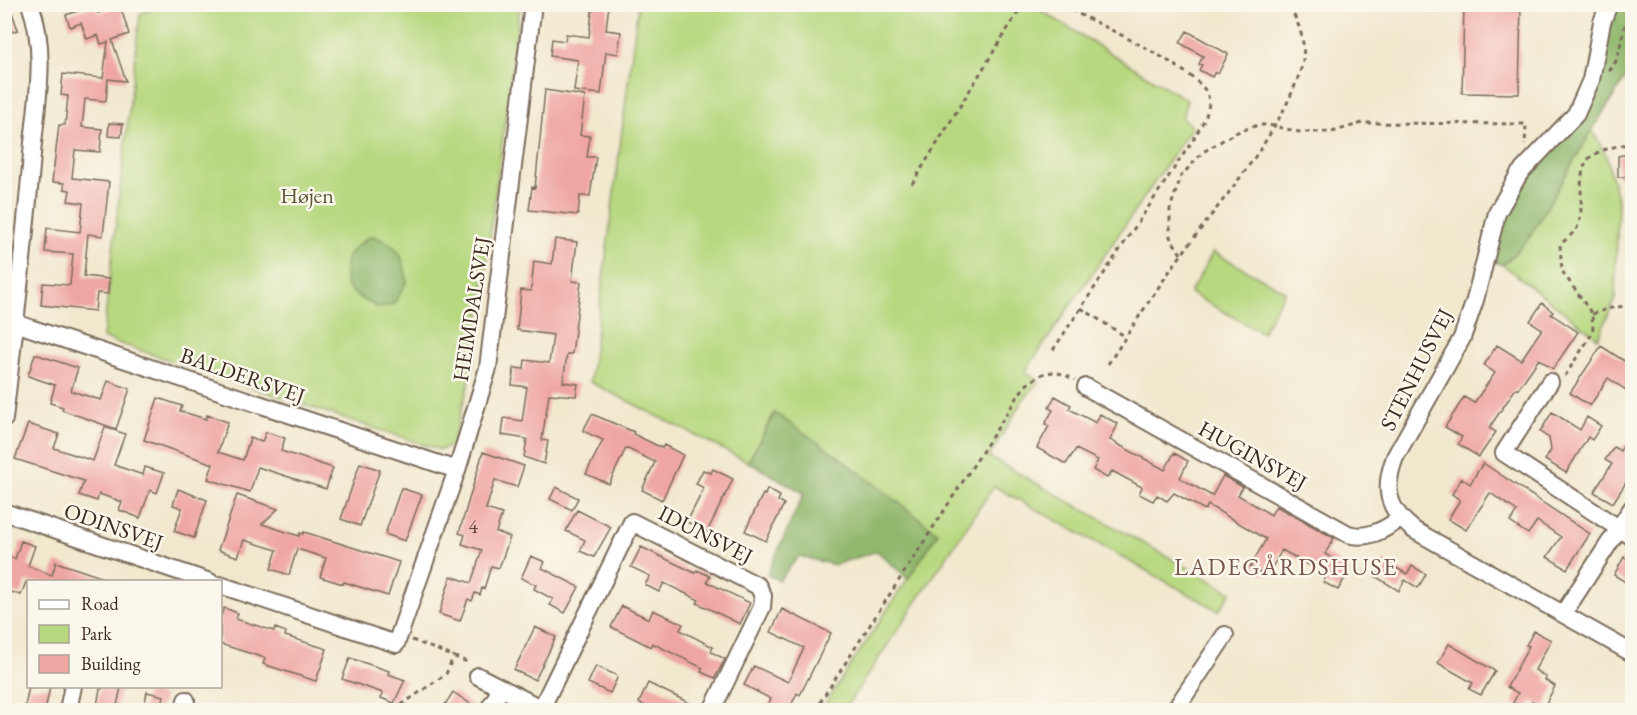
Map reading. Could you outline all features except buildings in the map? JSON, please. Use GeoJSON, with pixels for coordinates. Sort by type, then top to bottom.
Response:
{"type":"FeatureCollection","features":[{"type":"Feature","properties":{"kind":"street"},"geometry":{"type":"LineString","coordinates":[[4,419],[40,56],[37,24],[30,4]]}},
{"type":"Feature","properties":{"kind":"street","name":"HEIMDALSVEJ"},"geometry":{"type":"LineString","coordinates":[[396,644],[457,470],[483,388],[491,354],[533,4]]}},
{"type":"Feature","properties":{"kind":"street","name":"STENHUSVEJ"},"geometry":{"type":"LineString","coordinates":[[1400,519],[1394,511],[1388,492],[1390,470],[1462,338],[1475,300],[1497,213],[1519,174],[1576,114],[1591,80],[1602,22],[1609,4]]}},
{"type":"Feature","properties":{"kind":"street","name":"BALDERSVEJ"},"geometry":{"type":"LineString","coordinates":[[15,323],[457,470]]}},
{"type":"Feature","properties":{"kind":"street"},"geometry":{"type":"LineString","coordinates":[[1550,382],[1504,453],[1626,533]]}},
{"type":"Feature","properties":{"kind":"street","name":"HUGINSVEJ"},"geometry":{"type":"LineString","coordinates":[[1086,387],[1348,534],[1362,537],[1389,527],[1400,519]]}},
{"type":"Feature","properties":{"kind":"street"},"geometry":{"type":"LineString","coordinates":[[1563,614],[1626,533],[1632,508]]}},
{"type":"Feature","properties":{"kind":"street","name":"ODINSVEJ"},"geometry":{"type":"LineString","coordinates":[[4,512],[204,580]]}},
{"type":"Feature","properties":{"kind":"street"},"geometry":{"type":"LineString","coordinates":[[1400,519],[1428,539],[1632,653]]}},
{"type":"Feature","properties":{"kind":"street","name":"IDUNSVEJ"},"geometry":{"type":"LineString","coordinates":[[543,710],[632,522],[758,586],[761,591],[762,607],[712,711]]}},
{"type":"Feature","properties":{"kind":"street"},"geometry":{"type":"LineString","coordinates":[[222,586],[396,644]]}},
{"type":"Feature","properties":{"kind":"street"},"geometry":{"type":"LineString","coordinates":[[1175,711],[1225,635]]}},
{"type":"Feature","properties":{"kind":"street"},"geometry":{"type":"LineString","coordinates":[[477,676],[543,710]]}},
{"type":"Feature","properties":{"kind":"street"},"geometry":{"type":"LineString","coordinates":[[68,711],[73,688]]}},
{"type":"Feature","properties":{"kind":"street"},"geometry":{"type":"LineString","coordinates":[[488,711],[502,688]]}},
{"type":"Feature","properties":{"kind":"path"},"geometry":{"type":"LineString","coordinates":[[912,184],[1023,4]]}},
{"type":"Feature","properties":{"kind":"path"},"geometry":{"type":"LineString","coordinates":[[1053,350],[1193,140],[1206,115],[1209,101],[1208,94],[1200,83],[1178,66],[1059,4]]}},
{"type":"Feature","properties":{"kind":"path"},"geometry":{"type":"LineString","coordinates":[[1108,364],[1181,254],[1275,127],[1302,68],[1304,44],[1294,13],[1287,4]]}},
{"type":"Feature","properties":{"kind":"path"},"geometry":{"type":"LineString","coordinates":[[1591,80],[1615,66],[1624,26],[1632,11]]}},
{"type":"Feature","properties":{"kind":"path"},"geometry":{"type":"LineString","coordinates":[[1181,254],[1170,237],[1170,209],[1181,176],[1203,152],[1235,133],[1258,126],[1299,132],[1332,132],[1362,123],[1526,124],[1524,144],[1535,155]]}},
{"type":"Feature","properties":{"kind":"path"},"geometry":{"type":"LineString","coordinates":[[1550,382],[1560,384],[1593,332],[1592,314],[1562,272],[1560,245],[1576,229],[1581,213],[1583,167],[1589,157],[1600,151],[1632,143]]}},
{"type":"Feature","properties":{"kind":"path"},"geometry":{"type":"LineString","coordinates":[[1592,314],[1632,305]]}},
{"type":"Feature","properties":{"kind":"path"},"geometry":{"type":"LineString","coordinates":[[1081,308],[1126,337]]}},
{"type":"Feature","properties":{"kind":"path"},"geometry":{"type":"LineString","coordinates":[[815,711],[1024,387],[1039,374],[1052,371],[1064,374],[1086,387]]}},
{"type":"Feature","properties":{"kind":"path"},"geometry":{"type":"LineString","coordinates":[[396,644],[411,639],[454,655],[478,666],[477,676]]}},
{"type":"Feature","properties":{"kind":"path"},"geometry":{"type":"LineString","coordinates":[[394,711],[446,674],[454,655]]}},
{"type":"Feature","properties":{"kind":"green space","name":"Højen"},"geometry":{"type":"Polygon","coordinates":[[[165,4],[520,5],[473,367],[452,446],[440,450],[103,338],[140,14],[165,4]]]}},
{"type":"Feature","properties":{"kind":"green space"},"geometry":{"type":"Polygon","coordinates":[[[638,5],[1032,5],[1187,100],[1182,118],[1192,127],[1025,372],[1039,381],[1022,401],[989,457],[1231,592],[1219,611],[994,486],[844,710],[821,710],[938,533],[774,413],[748,462],[590,382],[638,5]]]}},
{"type":"Feature","properties":{"kind":"green space"},"geometry":{"type":"Polygon","coordinates":[[[1616,5],[1632,5],[1632,68],[1592,130],[1529,238],[1503,265],[1493,261],[1502,221],[1518,188],[1595,88],[1603,61],[1605,38],[1616,5]]]}},
{"type":"Feature","properties":{"kind":"green space"},"geometry":{"type":"Polygon","coordinates":[[[1592,130],[1606,155],[1618,202],[1615,299],[1598,338],[1503,265],[1529,238],[1592,130]]]}},
{"type":"Feature","properties":{"kind":"green space"},"geometry":{"type":"Polygon","coordinates":[[[372,236],[388,242],[398,252],[404,264],[407,281],[394,304],[379,308],[353,293],[345,281],[346,263],[351,252],[372,236]]]}},
{"type":"Feature","properties":{"kind":"green space"},"geometry":{"type":"Polygon","coordinates":[[[1213,252],[1285,291],[1262,333],[1190,293],[1213,252]]]}},
{"type":"Feature","properties":{"kind":"green space"},"geometry":{"type":"Polygon","coordinates":[[[775,413],[838,456],[938,533],[908,579],[877,551],[834,565],[799,556],[779,580],[767,575],[804,493],[748,462],[775,413]]]}},
{"type":"Feature","properties":{"kind":"district","name":"LADEGÅRDSHUSE"},"geometry":{"type":"Point","coordinates":[1286,567]}}]}
